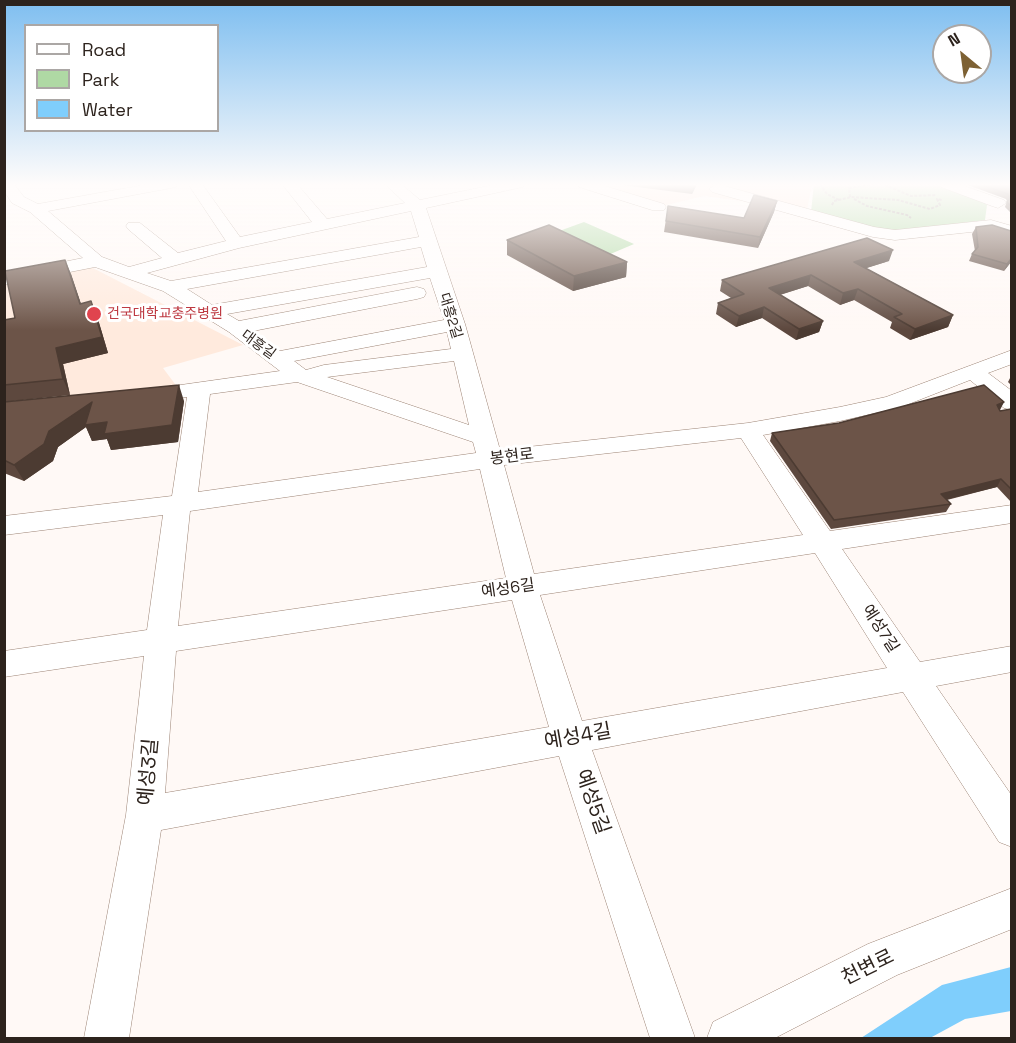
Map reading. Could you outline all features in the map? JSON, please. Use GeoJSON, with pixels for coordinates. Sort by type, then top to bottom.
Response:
{"type":"FeatureCollection","features":[{"type":"Feature","properties":{"kind":"street","name":"대흥길"},"geometry":{"type":"LineString","coordinates":[[58,233],[96,261],[170,286],[236,328],[302,376],[488,449]]}},
{"type":"Feature","properties":{"kind":"street"},"geometry":{"type":"LineString","coordinates":[[142,233],[176,260]]}},
{"type":"Feature","properties":{"kind":"street"},"geometry":{"type":"LineString","coordinates":[[229,233],[236,243]]}},
{"type":"Feature","properties":{"kind":"street"},"geometry":{"type":"LineString","coordinates":[[130,272],[236,243],[286,233]]}},
{"type":"Feature","properties":{"kind":"street","name":"대흥2길"},"geometry":{"type":"LineString","coordinates":[[426,233],[455,324],[461,354],[488,449]]}},
{"type":"Feature","properties":{"kind":"street"},"geometry":{"type":"LineString","coordinates":[[878,233],[895,235],[917,233]]}},
{"type":"Feature","properties":{"kind":"street"},"geometry":{"type":"LineString","coordinates":[[170,286],[428,241]]}},
{"type":"Feature","properties":{"kind":"street"},"geometry":{"type":"LineString","coordinates":[[4,280],[96,261]]}},
{"type":"Feature","properties":{"kind":"street"},"geometry":{"type":"LineString","coordinates":[[209,311],[439,279]]}},
{"type":"Feature","properties":{"kind":"street"},"geometry":{"type":"LineString","coordinates":[[236,328],[439,279]]}},
{"type":"Feature","properties":{"kind":"street"},"geometry":{"type":"LineString","coordinates":[[276,358],[455,324]]}},
{"type":"Feature","properties":{"kind":"street"},"geometry":{"type":"LineString","coordinates":[[130,397],[199,390],[324,371],[461,354]]}},
{"type":"Feature","properties":{"kind":"street","name":"봉현로"},"geometry":{"type":"LineString","coordinates":[[4,526],[181,503],[488,449],[748,430],[893,402],[1011,356]]}},
{"type":"Feature","properties":{"kind":"street"},"geometry":{"type":"LineString","coordinates":[[974,372],[1011,403]]}},
{"type":"Feature","properties":{"kind":"street","name":"예성3길"},"geometry":{"type":"LineString","coordinates":[[106,1038],[145,815],[161,641],[199,390]]}},
{"type":"Feature","properties":{"kind":"street","name":"예성7길"},"geometry":{"type":"LineString","coordinates":[[748,430],[1011,829]]}},
{"type":"Feature","properties":{"kind":"street","name":"예성5길"},"geometry":{"type":"LineString","coordinates":[[488,449],[523,587],[570,738],[672,1038]]}},
{"type":"Feature","properties":{"kind":"street"},"geometry":{"type":"LineString","coordinates":[[4,510],[39,521]]}},
{"type":"Feature","properties":{"kind":"street","name":"예성6길"},"geometry":{"type":"LineString","coordinates":[[4,664],[1011,514]]}},
{"type":"Feature","properties":{"kind":"street"},"geometry":{"type":"LineString","coordinates":[[4,538],[39,521]]}},
{"type":"Feature","properties":{"kind":"street","name":"예성4길"},"geometry":{"type":"LineString","coordinates":[[145,815],[1011,659]]}},
{"type":"Feature","properties":{"kind":"street","name":"천변로"},"geometry":{"type":"LineString","coordinates":[[729,1038],[884,959],[1011,908]]}},
{"type":"Feature","properties":{"kind":"shaded area","name":"건국대학교충주병원"},"geometry":{"type":"Polygon","coordinates":[[[89,266],[243,345],[163,368],[178,388],[5,406],[4,283],[89,266]]]}},
{"type":"Feature","properties":{"kind":"green space"},"geometry":{"type":"Polygon","coordinates":[[[608,233],[634,244],[601,258],[551,234],[608,233]]]}},
{"type":"Feature","properties":{"kind":"water"},"geometry":{"type":"Polygon","coordinates":[[[1011,967],[1011,1011],[965,1019],[930,1038],[861,1038],[942,985],[1011,967]]]}},
{"type":"Feature","properties":{"kind":"building"},"geometry":{"type":"Polygon","coordinates":[[[528,233],[565,233],[627,262],[574,276],[507,240],[528,233]]]}},
{"type":"Feature","properties":{"kind":"building"},"geometry":{"type":"Polygon","coordinates":[[[735,233],[762,233],[760,237],[735,233]]]}},
{"type":"Feature","properties":{"kind":"building"},"geometry":{"type":"Polygon","coordinates":[[[977,233],[1011,233],[1011,259],[1007,264],[972,254],[978,247],[977,233]]]}},
{"type":"Feature","properties":{"kind":"building"},"geometry":{"type":"Polygon","coordinates":[[[867,238],[893,250],[854,262],[953,315],[915,329],[894,317],[902,314],[858,289],[843,293],[811,275],[769,288],[823,321],[799,329],[764,307],[739,316],[718,303],[744,294],[722,280],[867,238]]]}},
{"type":"Feature","properties":{"kind":"building"},"geometry":{"type":"Polygon","coordinates":[[[65,260],[80,304],[91,301],[102,337],[56,348],[63,379],[4,385],[4,320],[15,318],[5,271],[65,260]]]}},
{"type":"Feature","properties":{"kind":"building"},"geometry":{"type":"Polygon","coordinates":[[[179,385],[172,425],[104,434],[107,422],[85,425],[92,402],[49,431],[44,444],[14,465],[4,460],[4,402],[179,385]]]}},
{"type":"Feature","properties":{"kind":"building"},"geometry":{"type":"Polygon","coordinates":[[[984,385],[1004,402],[997,405],[1000,411],[1011,409],[1011,489],[1001,479],[941,494],[951,504],[834,520],[772,433],[839,423],[984,385]]]}},
{"type":"Feature","properties":{"kind":"place","name":"건국대학교충주병원"},"geometry":{"type":"Point","coordinates":[94,314]}}]}
